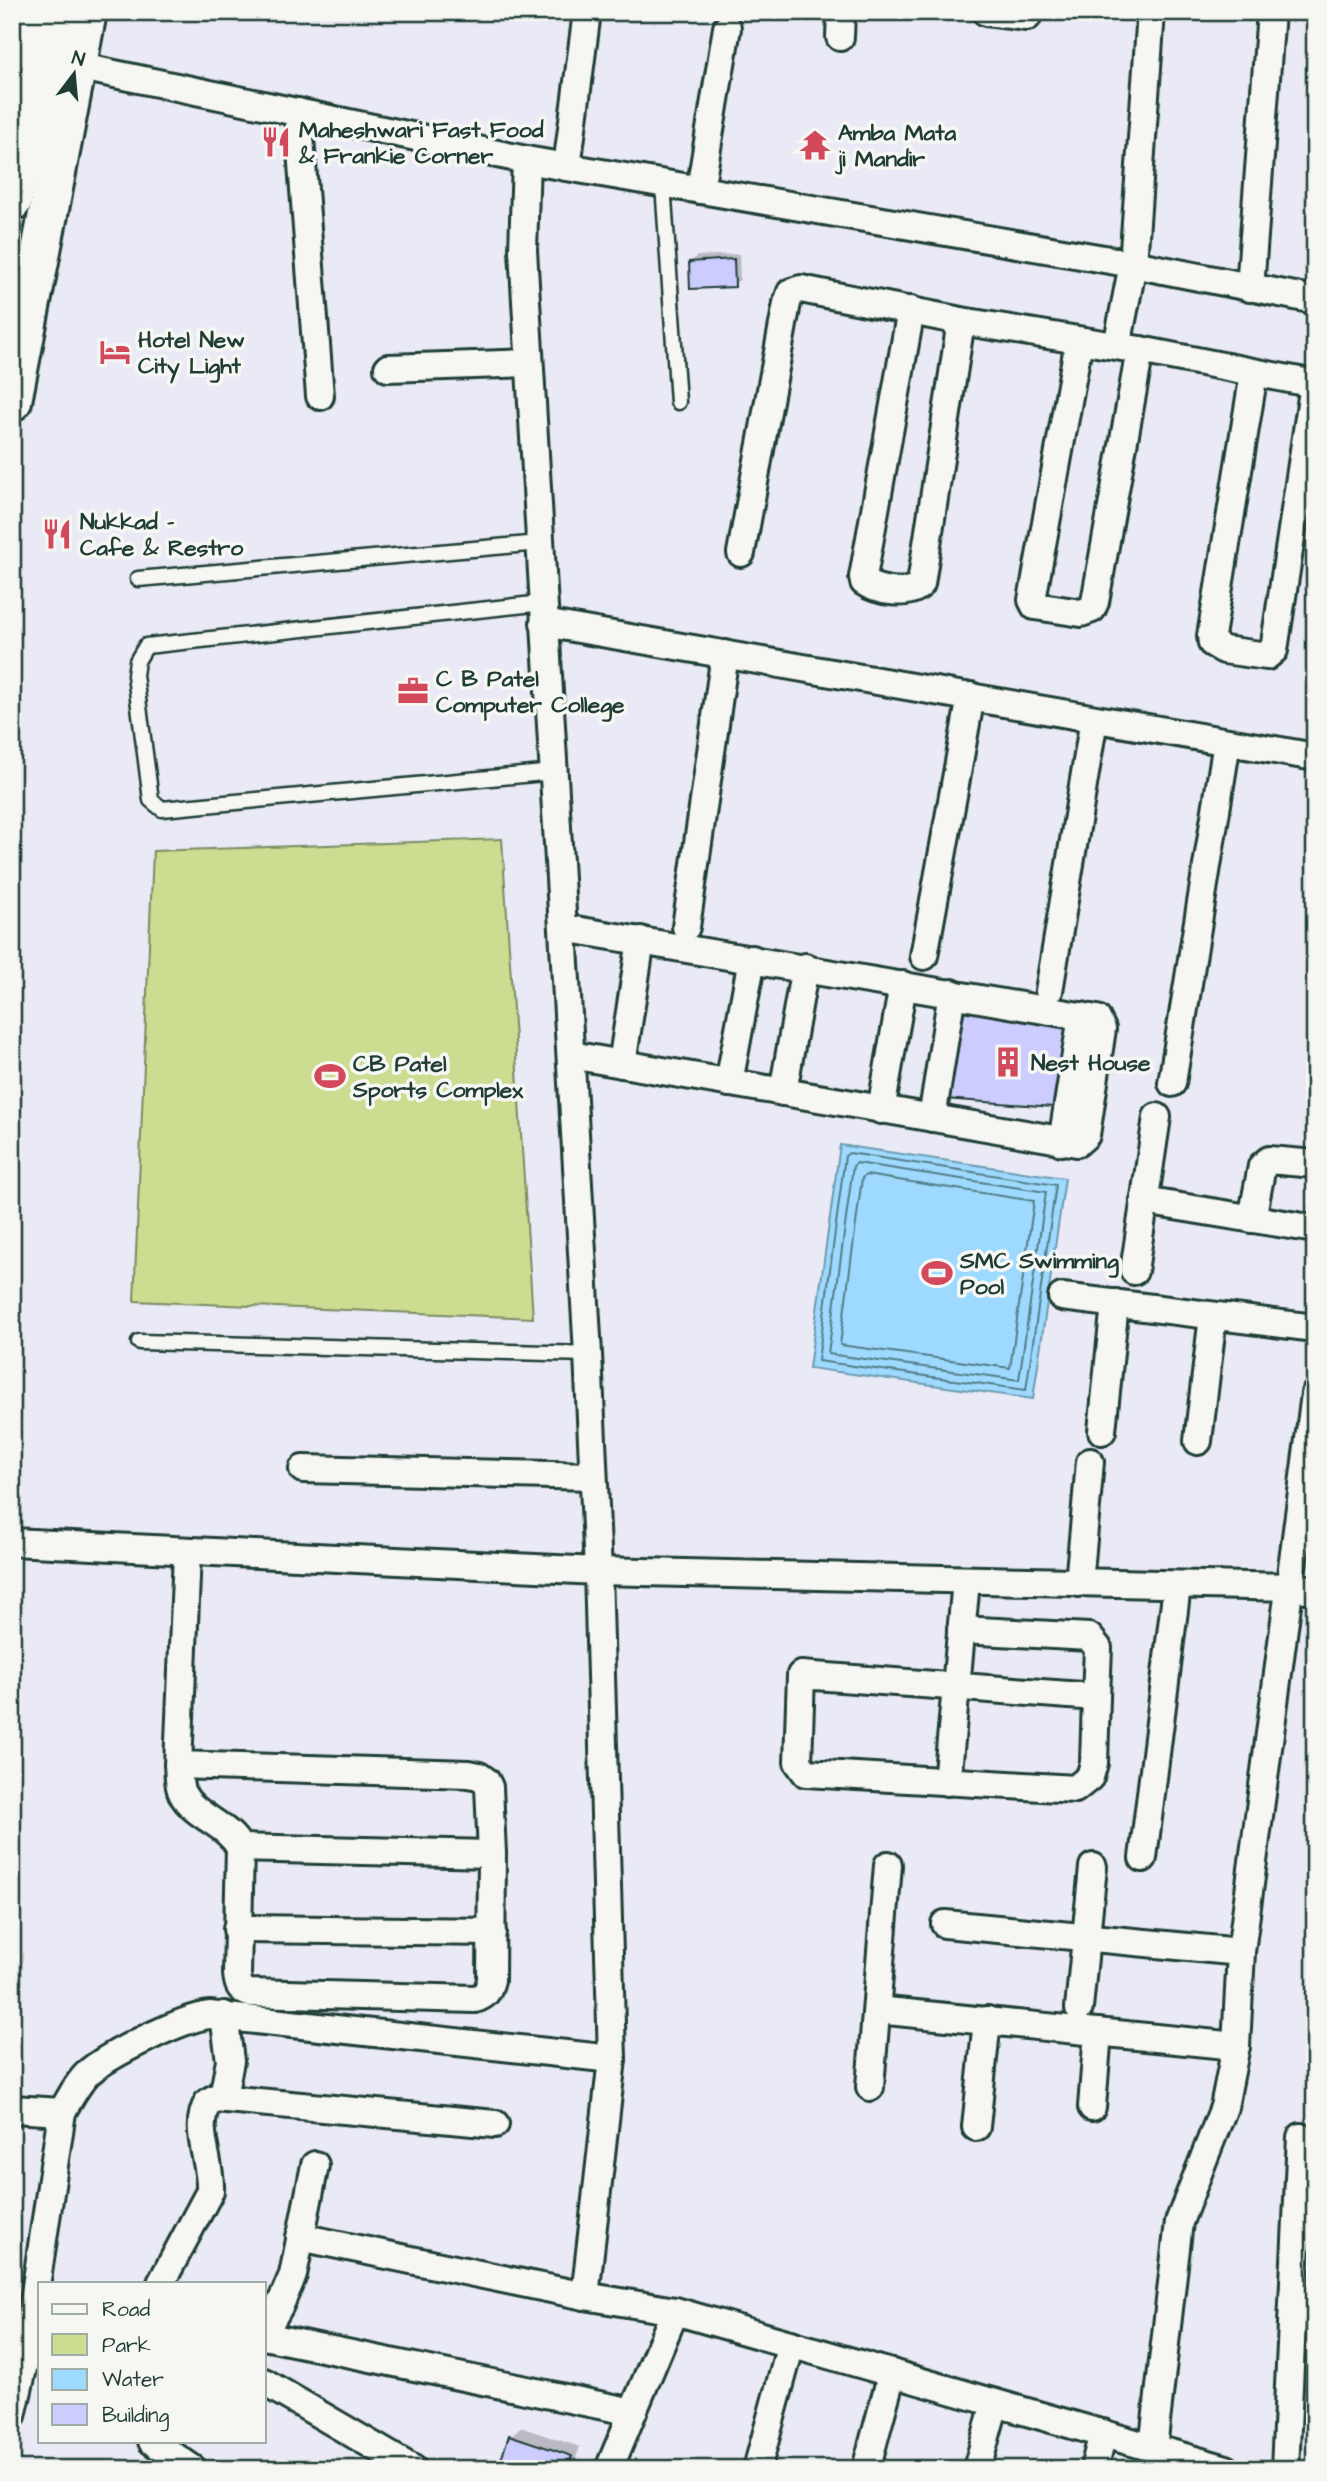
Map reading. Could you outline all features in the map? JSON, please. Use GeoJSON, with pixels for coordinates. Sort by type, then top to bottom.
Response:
{"type":"FeatureCollection","features":[{"type":"Feature","properties":{"kind":"main road"},"geometry":{"type":"LineString","coordinates":[[12,401],[42,58],[20,12]]}},
{"type":"Feature","properties":{"kind":"main road"},"geometry":{"type":"LineString","coordinates":[[12,201],[54,12]]}},
{"type":"Feature","properties":{"kind":"main road"},"geometry":{"type":"LineString","coordinates":[[12,320],[42,58],[74,12]]}},
{"type":"Feature","properties":{"kind":"main road"},"geometry":{"type":"LineString","coordinates":[[42,58],[87,12]]}},
{"type":"Feature","properties":{"kind":"street"},"geometry":{"type":"LineString","coordinates":[[567,167],[587,12]]}},
{"type":"Feature","properties":{"kind":"street"},"geometry":{"type":"LineString","coordinates":[[986,12],[1027,17]]}},
{"type":"Feature","properties":{"kind":"street"},"geometry":{"type":"LineString","coordinates":[[1079,341],[1032,600],[1035,606],[1081,613],[1092,609],[1095,602],[1128,348],[1151,12]]}},
{"type":"Feature","properties":{"kind":"street"},"geometry":{"type":"LineString","coordinates":[[1250,288],[1271,12]]}},
{"type":"Feature","properties":{"kind":"street"},"geometry":{"type":"LineString","coordinates":[[700,190],[727,28]]}},
{"type":"Feature","properties":{"kind":"street"},"geometry":{"type":"LineString","coordinates":[[42,58],[526,160],[1133,264],[1315,300]]}},
{"type":"Feature","properties":{"kind":"street"},"geometry":{"type":"LineString","coordinates":[[298,112],[320,396]]}},
{"type":"Feature","properties":{"kind":"street"},"geometry":{"type":"LineString","coordinates":[[526,160],[523,250],[564,928],[598,1571],[612,2059],[585,2296]]}},
{"type":"Feature","properties":{"kind":"street"},"geometry":{"type":"LineString","coordinates":[[741,553],[783,320],[791,292],[801,289],[961,321],[1128,348],[1314,384],[1274,650],[1266,656],[1224,650],[1212,643],[1211,636],[1254,373]]}},
{"type":"Feature","properties":{"kind":"street"},"geometry":{"type":"LineString","coordinates":[[911,310],[863,577],[864,582],[876,588],[906,592],[917,589],[921,584],[961,321]]}},
{"type":"Feature","properties":{"kind":"street"},"geometry":{"type":"LineString","coordinates":[[388,368],[529,363]]}},
{"type":"Feature","properties":{"kind":"street"},"geometry":{"type":"LineString","coordinates":[[543,613],[725,654],[1315,757]]}},
{"type":"Feature","properties":{"kind":"street"},"geometry":{"type":"LineString","coordinates":[[686,927],[725,654]]}},
{"type":"Feature","properties":{"kind":"street"},"geometry":{"type":"LineString","coordinates":[[924,956],[971,696]]}},
{"type":"Feature","properties":{"kind":"street"},"geometry":{"type":"LineString","coordinates":[[1049,991],[1094,719]]}},
{"type":"Feature","properties":{"kind":"street"},"geometry":{"type":"LineString","coordinates":[[1172,1083],[1227,742]]}},
{"type":"Feature","properties":{"kind":"street"},"geometry":{"type":"LineString","coordinates":[[564,928],[1097,1018],[1102,1029],[1086,1135],[1077,1143],[571,1055]]}},
{"type":"Feature","properties":{"kind":"street"},"geometry":{"type":"LineString","coordinates":[[622,1064],[641,940]]}},
{"type":"Feature","properties":{"kind":"street"},"geometry":{"type":"LineString","coordinates":[[729,1083],[752,959]]}},
{"type":"Feature","properties":{"kind":"street"},"geometry":{"type":"LineString","coordinates":[[783,1092],[805,967]]}},
{"type":"Feature","properties":{"kind":"street"},"geometry":{"type":"LineString","coordinates":[[881,1110],[904,985]]}},
{"type":"Feature","properties":{"kind":"street"},"geometry":{"type":"LineString","coordinates":[[932,1118],[952,993]]}},
{"type":"Feature","properties":{"kind":"street"},"geometry":{"type":"LineString","coordinates":[[1134,1271],[1157,1117]]}},
{"type":"Feature","properties":{"kind":"street"},"geometry":{"type":"LineString","coordinates":[[1252,1219],[1262,1166],[1269,1160],[1315,1164]]}},
{"type":"Feature","properties":{"kind":"street"},"geometry":{"type":"LineString","coordinates":[[1144,1201],[1315,1229]]}},
{"type":"Feature","properties":{"kind":"street"},"geometry":{"type":"LineString","coordinates":[[1062,1297],[1315,1328]]}},
{"type":"Feature","properties":{"kind":"street"},"geometry":{"type":"LineString","coordinates":[[1102,1431],[1115,1303]]}},
{"type":"Feature","properties":{"kind":"street"},"geometry":{"type":"LineString","coordinates":[[1198,1441],[1213,1316]]}},
{"type":"Feature","properties":{"kind":"street"},"geometry":{"type":"LineString","coordinates":[[1153,2448],[1179,2222],[1224,2107],[1236,2046],[1241,1952],[1303,1589],[1315,1394]]}},
{"type":"Feature","properties":{"kind":"street"},"geometry":{"type":"LineString","coordinates":[[1079,1583],[1090,1462]]}},
{"type":"Feature","properties":{"kind":"street"},"geometry":{"type":"LineString","coordinates":[[303,1469],[593,1476]]}},
{"type":"Feature","properties":{"kind":"street"},"geometry":{"type":"LineString","coordinates":[[12,1542],[598,1571],[1303,1589]]}},
{"type":"Feature","properties":{"kind":"street"},"geometry":{"type":"LineString","coordinates":[[178,1765],[469,1773],[486,1781],[489,1787],[492,1854],[491,1980],[488,1991],[483,1997],[475,1999],[249,1993],[242,1990],[238,1984],[237,1929],[240,1847],[230,1833],[190,1803],[182,1793],[178,1765],[186,1552]]}},
{"type":"Feature","properties":{"kind":"street"},"geometry":{"type":"LineString","coordinates":[[947,1782],[966,1581]]}},
{"type":"Feature","properties":{"kind":"street"},"geometry":{"type":"LineString","coordinates":[[1143,1858],[1177,1586]]}},
{"type":"Feature","properties":{"kind":"street"},"geometry":{"type":"LineString","coordinates":[[961,1630],[1089,1637],[1098,1648],[1094,1763],[1090,1777],[1075,1789],[806,1773],[798,1762],[801,1675],[1096,1697]]}},
{"type":"Feature","properties":{"kind":"street"},"geometry":{"type":"LineString","coordinates":[[240,1847],[492,1854]]}},
{"type":"Feature","properties":{"kind":"street"},"geometry":{"type":"LineString","coordinates":[[870,2087],[888,1865]]}},
{"type":"Feature","properties":{"kind":"street"},"geometry":{"type":"LineString","coordinates":[[1079,2008],[1093,1867]]}},
{"type":"Feature","properties":{"kind":"street"},"geometry":{"type":"LineString","coordinates":[[945,1924],[1241,1952]]}},
{"type":"Feature","properties":{"kind":"street"},"geometry":{"type":"LineString","coordinates":[[237,1929],[492,1932]]}},
{"type":"Feature","properties":{"kind":"street"},"geometry":{"type":"LineString","coordinates":[[877,2010],[1236,2046]]}},
{"type":"Feature","properties":{"kind":"street"},"geometry":{"type":"LineString","coordinates":[[42,2282],[62,2112],[88,2072],[113,2055],[187,2020],[224,2015],[612,2059]]}},
{"type":"Feature","properties":{"kind":"street"},"geometry":{"type":"LineString","coordinates":[[223,2097],[230,2061],[224,2015]]}},
{"type":"Feature","properties":{"kind":"street"},"geometry":{"type":"LineString","coordinates":[[976,2127],[987,2020]]}},
{"type":"Feature","properties":{"kind":"street"},"geometry":{"type":"LineString","coordinates":[[1092,2107],[1098,2032]]}},
{"type":"Feature","properties":{"kind":"street"},"geometry":{"type":"LineString","coordinates":[[162,2282],[209,2191],[210,2183],[202,2143],[204,2109],[208,2102],[223,2097],[495,2124]]}},
{"type":"Feature","properties":{"kind":"street"},"geometry":{"type":"LineString","coordinates":[[12,2109],[62,2112]]}},
{"type":"Feature","properties":{"kind":"street"},"geometry":{"type":"LineString","coordinates":[[1285,2469],[1301,2137]]}},
{"type":"Feature","properties":{"kind":"street"},"geometry":{"type":"LineString","coordinates":[[266,2331],[293,2275],[315,2165]]}},
{"type":"Feature","properties":{"kind":"street"},"geometry":{"type":"LineString","coordinates":[[300,2237],[585,2296],[675,2311],[1217,2468]]}},
{"type":"Feature","properties":{"kind":"street"},"geometry":{"type":"LineString","coordinates":[[609,2469],[675,2311]]}},
{"type":"Feature","properties":{"kind":"street"},"geometry":{"type":"LineString","coordinates":[[12,2416],[33,2364],[38,2321]]}},
{"type":"Feature","properties":{"kind":"street"},"geometry":{"type":"LineString","coordinates":[[266,2335],[633,2412]]}},
{"type":"Feature","properties":{"kind":"street"},"geometry":{"type":"LineString","coordinates":[[757,2469],[791,2344]]}},
{"type":"Feature","properties":{"kind":"street"},"geometry":{"type":"LineString","coordinates":[[866,2469],[892,2373]]}},
{"type":"Feature","properties":{"kind":"street"},"geometry":{"type":"LineString","coordinates":[[266,2383],[413,2469]]}},
{"type":"Feature","properties":{"kind":"street"},"geometry":{"type":"LineString","coordinates":[[977,2469],[995,2403]]}},
{"type":"Feature","properties":{"kind":"street"},"geometry":{"type":"LineString","coordinates":[[1094,2469],[1103,2433]]}},
{"type":"Feature","properties":{"kind":"street"},"geometry":{"type":"LineString","coordinates":[[153,2442],[193,2469]]}},
{"type":"Feature","properties":{"kind":"lane"},"geometry":{"type":"LineString","coordinates":[[663,184],[678,402]]}},
{"type":"Feature","properties":{"kind":"lane"},"geometry":{"type":"LineString","coordinates":[[138,579],[540,543]]}},
{"type":"Feature","properties":{"kind":"lane"},"geometry":{"type":"LineString","coordinates":[[543,613],[146,646],[137,661],[135,675],[151,800],[162,809],[554,772]]}},
{"type":"Feature","properties":{"kind":"lane"},"geometry":{"type":"LineString","coordinates":[[139,1342],[588,1354]]}},
{"type":"Feature","properties":{"kind":"green space","name":"CB Patel Sports Complex"},"geometry":{"type":"Polygon","coordinates":[[[502,839],[533,1318],[134,1301],[153,851],[502,839]]]}},
{"type":"Feature","properties":{"kind":"water","name":"SMC Swimming Pool"},"geometry":{"type":"Polygon","coordinates":[[[840,1145],[1065,1178],[1033,1399],[809,1368],[840,1145]]]}},
{"type":"Feature","properties":{"kind":"building"},"geometry":{"type":"Polygon","coordinates":[[[734,259],[735,287],[690,289],[689,262],[734,259]]]}},
{"type":"Feature","properties":{"kind":"building","name":"Nest House"},"geometry":{"type":"Polygon","coordinates":[[[965,1006],[1071,1025],[1054,1107],[945,1099],[965,1006]]]}},
{"type":"Feature","properties":{"kind":"building"},"geometry":{"type":"Polygon","coordinates":[[[509,2435],[572,2456],[567,2469],[498,2469],[509,2435]]]}},
{"type":"Feature","properties":{"kind":"place","name":"Maheshwari Fast Food & Frankie Corner"},"geometry":{"type":"Point","coordinates":[276,142]}},
{"type":"Feature","properties":{"kind":"place","name":"Amba Mata ji Mandir"},"geometry":{"type":"Point","coordinates":[815,145]}},
{"type":"Feature","properties":{"kind":"place","name":"Hotel New City Light"},"geometry":{"type":"Point","coordinates":[115,352]}},
{"type":"Feature","properties":{"kind":"place","name":"Nukkad - Cafe & Restro"},"geometry":{"type":"Point","coordinates":[57,534]}},
{"type":"Feature","properties":{"kind":"place","name":"C B Patel Computer College"},"geometry":{"type":"Point","coordinates":[413,691]}},
{"type":"Feature","properties":{"kind":"place","name":"Nest House"},"geometry":{"type":"Point","coordinates":[1008,1062]}},
{"type":"Feature","properties":{"kind":"place","name":"CB Patel Sports Complex"},"geometry":{"type":"Point","coordinates":[330,1076]}},
{"type":"Feature","properties":{"kind":"place","name":"SMC Swimming Pool"},"geometry":{"type":"Point","coordinates":[937,1273]}}]}
